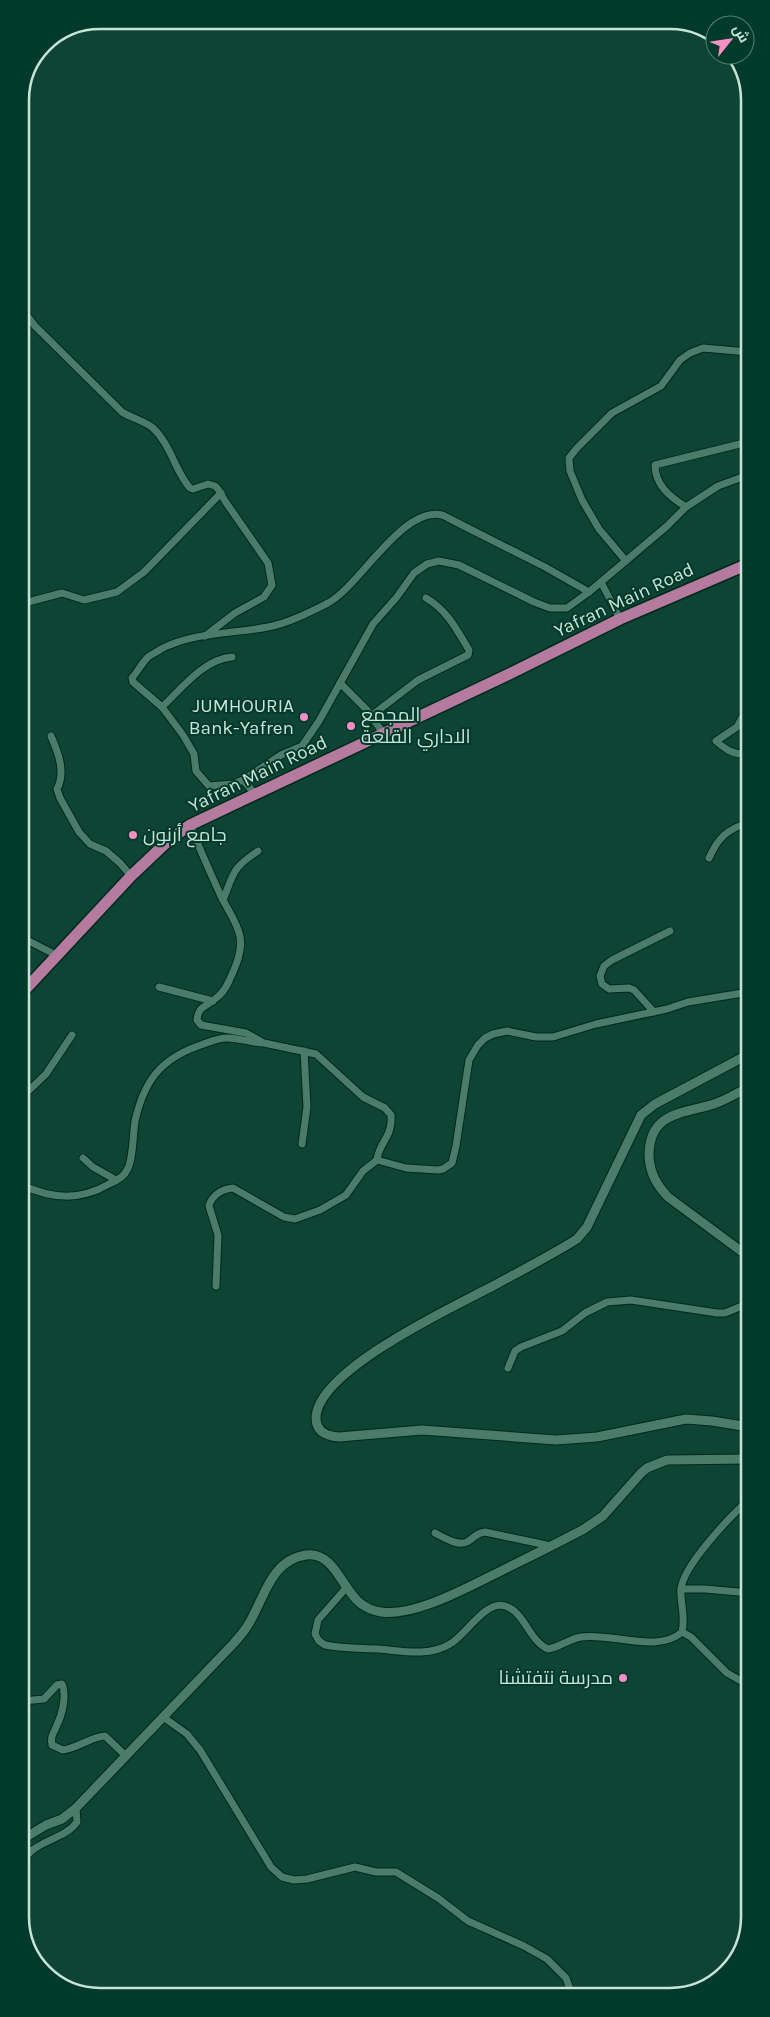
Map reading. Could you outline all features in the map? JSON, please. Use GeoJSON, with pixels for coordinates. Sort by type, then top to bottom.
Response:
{"type":"FeatureCollection","features":[{"type":"Feature","properties":{"kind":"main road","name":"Yafran Main Road"},"geometry":{"type":"LineString","coordinates":[[29,986],[131,876],[169,840],[190,825],[505,676],[620,619],[741,567]]}},
{"type":"Feature","properties":{"kind":"street"},"geometry":{"type":"LineString","coordinates":[[29,319],[122,412],[151,426],[159,434],[190,488],[193,489],[211,484],[216,486],[268,563],[272,585],[264,597],[235,613],[204,636]]}},
{"type":"Feature","properties":{"kind":"street"},"geometry":{"type":"LineString","coordinates":[[626,561],[599,529],[582,500],[570,471],[569,458],[612,413],[661,386],[680,360],[690,353],[702,348],[741,351]]}},
{"type":"Feature","properties":{"kind":"street"},"geometry":{"type":"LineString","coordinates":[[686,507],[676,501],[661,486],[655,474],[655,465],[741,444]]}},
{"type":"Feature","properties":{"kind":"street"},"geometry":{"type":"LineString","coordinates":[[590,592],[442,515],[430,516],[416,521],[392,538],[344,593],[330,602],[270,627],[193,637],[175,642],[150,656],[132,678],[162,707],[183,735],[194,754],[196,771],[209,786],[233,784],[244,780],[281,756],[302,746],[319,721],[373,624],[396,598],[414,573],[427,564],[439,561],[459,565],[550,608],[567,608],[590,592],[686,507],[718,486],[741,478]]}},
{"type":"Feature","properties":{"kind":"street"},"geometry":{"type":"LineString","coordinates":[[29,602],[62,593],[84,600],[117,592],[144,572],[221,493]]}},
{"type":"Feature","properties":{"kind":"street"},"geometry":{"type":"LineString","coordinates":[[601,582],[620,619]]}},
{"type":"Feature","properties":{"kind":"street"},"geometry":{"type":"LineString","coordinates":[[371,716],[418,680],[468,654],[469,650],[448,615],[436,603],[426,598]]}},
{"type":"Feature","properties":{"kind":"street"},"geometry":{"type":"LineString","coordinates":[[162,707],[210,663],[224,657],[232,657]]}},
{"type":"Feature","properties":{"kind":"street"},"geometry":{"type":"LineString","coordinates":[[340,683],[384,733]]}},
{"type":"Feature","properties":{"kind":"street"},"geometry":{"type":"LineString","coordinates":[[741,718],[736,726],[716,741],[726,751],[741,755]]}},
{"type":"Feature","properties":{"kind":"street"},"geometry":{"type":"LineString","coordinates":[[51,736],[58,752],[61,770],[60,783],[57,789],[68,814],[79,832],[90,844],[106,851],[131,876]]}},
{"type":"Feature","properties":{"kind":"street"},"geometry":{"type":"LineString","coordinates":[[244,780],[255,794]]}},
{"type":"Feature","properties":{"kind":"street"},"geometry":{"type":"LineString","coordinates":[[190,825],[223,900],[238,928],[241,939],[240,952],[223,991],[213,1001],[201,1007],[197,1020],[201,1025],[246,1033],[264,1043]]}},
{"type":"Feature","properties":{"kind":"street"},"geometry":{"type":"LineString","coordinates":[[709,858],[716,843],[726,833],[741,826]]}},
{"type":"Feature","properties":{"kind":"street"},"geometry":{"type":"LineString","coordinates":[[223,900],[234,870],[242,861],[258,851]]}},
{"type":"Feature","properties":{"kind":"street"},"geometry":{"type":"LineString","coordinates":[[654,1012],[634,990],[629,988],[609,989],[602,984],[600,976],[604,966],[612,960],[670,931]]}},
{"type":"Feature","properties":{"kind":"street"},"geometry":{"type":"LineString","coordinates":[[29,941],[56,956]]}},
{"type":"Feature","properties":{"kind":"street"},"geometry":{"type":"LineString","coordinates":[[158,987],[213,1001]]}},
{"type":"Feature","properties":{"kind":"street"},"geometry":{"type":"LineString","coordinates":[[377,1160],[406,1168],[438,1170],[444,1169],[452,1163],[469,1060],[478,1045],[485,1038],[493,1034],[507,1031],[536,1037],[553,1037],[596,1024],[654,1012],[688,1002],[741,993]]}},
{"type":"Feature","properties":{"kind":"street"},"geometry":{"type":"LineString","coordinates":[[29,1090],[46,1074],[72,1035]]}},
{"type":"Feature","properties":{"kind":"street"},"geometry":{"type":"LineString","coordinates":[[29,1188],[70,1198],[83,1196],[116,1180],[127,1171],[131,1162],[132,1138],[136,1116],[147,1086],[166,1062],[190,1049],[227,1038],[264,1043],[316,1054],[363,1097],[385,1108],[391,1115],[390,1131],[377,1160],[363,1172],[346,1195],[320,1210],[295,1219],[284,1216],[233,1188],[222,1191],[214,1196],[209,1206],[218,1236],[216,1286]]}},
{"type":"Feature","properties":{"kind":"street"},"geometry":{"type":"LineString","coordinates":[[302,1144],[307,1107],[304,1051]]}},
{"type":"Feature","properties":{"kind":"street"},"geometry":{"type":"LineString","coordinates":[[741,1058],[655,1104],[641,1115],[587,1226],[577,1240],[415,1326],[367,1357],[336,1382],[326,1394],[316,1415],[316,1424],[320,1431],[327,1436],[339,1437],[422,1430],[573,1440],[686,1419],[741,1426]]}},
{"type":"Feature","properties":{"kind":"street"},"geometry":{"type":"LineString","coordinates":[[741,1091],[721,1101],[674,1114],[664,1119],[657,1126],[652,1136],[650,1165],[652,1176],[658,1187],[668,1197],[741,1251]]}},
{"type":"Feature","properties":{"kind":"street"},"geometry":{"type":"LineString","coordinates":[[83,1158],[93,1167],[116,1180]]}},
{"type":"Feature","properties":{"kind":"street"},"geometry":{"type":"LineString","coordinates":[[508,1368],[515,1351],[521,1347],[562,1331],[585,1313],[607,1302],[631,1300],[717,1314],[741,1306]]}},
{"type":"Feature","properties":{"kind":"street"},"geometry":{"type":"LineString","coordinates":[[29,1836],[69,1814],[126,1756],[248,1627],[271,1577],[292,1560],[306,1554],[318,1556],[327,1561],[346,1588],[360,1603],[381,1612],[408,1610],[448,1597],[584,1529],[602,1516],[636,1477],[647,1468],[658,1463],[668,1460],[741,1459]]}},
{"type":"Feature","properties":{"kind":"street"},"geometry":{"type":"LineString","coordinates":[[346,1588],[318,1620],[315,1634],[319,1641],[325,1645],[404,1652],[437,1650],[461,1636],[486,1610],[500,1606],[510,1608],[515,1612],[537,1642],[548,1649],[581,1637],[656,1641],[671,1639],[682,1632],[684,1625],[681,1589],[687,1573],[711,1540],[741,1508]]}},
{"type":"Feature","properties":{"kind":"street"},"geometry":{"type":"LineString","coordinates":[[435,1533],[459,1544],[467,1542],[476,1534],[485,1532],[551,1546]]}},
{"type":"Feature","properties":{"kind":"street"},"geometry":{"type":"LineString","coordinates":[[681,1589],[741,1592]]}},
{"type":"Feature","properties":{"kind":"street"},"geometry":{"type":"LineString","coordinates":[[682,1632],[692,1637],[727,1673],[741,1681]]}},
{"type":"Feature","properties":{"kind":"street"},"geometry":{"type":"LineString","coordinates":[[29,1700],[44,1699],[57,1685],[62,1684],[64,1698],[60,1717],[51,1738],[52,1745],[63,1750],[105,1736],[126,1756]]}},
{"type":"Feature","properties":{"kind":"street"},"geometry":{"type":"LineString","coordinates":[[163,1717],[187,1734],[200,1750],[270,1867],[282,1877],[294,1880],[306,1879],[355,1867],[376,1872],[396,1872],[438,1898],[468,1921],[548,1959],[566,1978],[570,1988]]}},
{"type":"Feature","properties":{"kind":"street"},"geometry":{"type":"LineString","coordinates":[[29,1854],[36,1847],[60,1836],[74,1826],[78,1822],[76,1808]]}},
{"type":"Feature","properties":{"kind":"place","name":"JUMHOURIA Bank-Yafren"},"geometry":{"type":"Point","coordinates":[304,717]}},
{"type":"Feature","properties":{"kind":"place","name":"المجمع الاداري القلعة"},"geometry":{"type":"Point","coordinates":[351,726]}},
{"type":"Feature","properties":{"kind":"place","name":"جامع أرنون"},"geometry":{"type":"Point","coordinates":[133,835]}},
{"type":"Feature","properties":{"kind":"place","name":"مدرسة نتفتشنا"},"geometry":{"type":"Point","coordinates":[623,1678]}}]}
